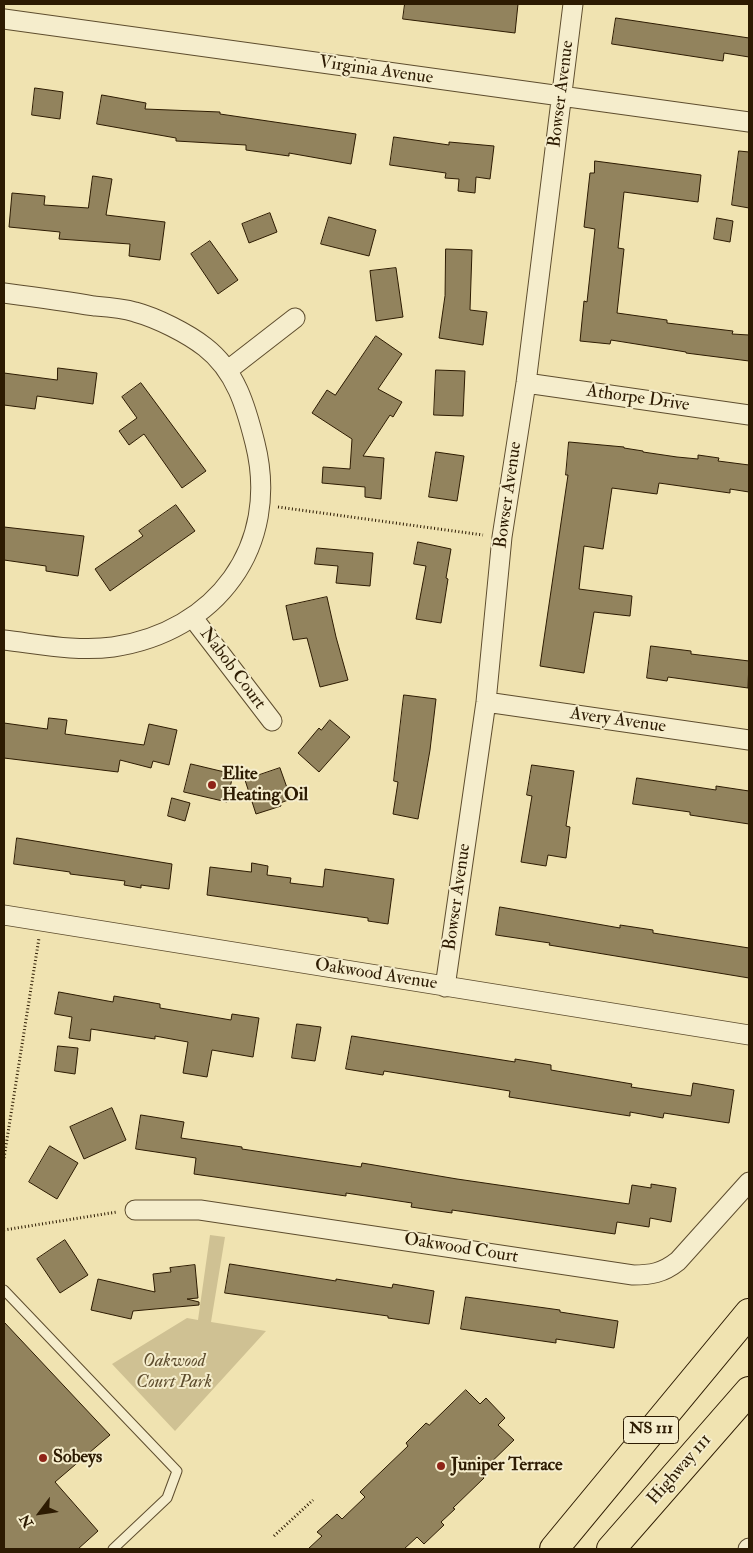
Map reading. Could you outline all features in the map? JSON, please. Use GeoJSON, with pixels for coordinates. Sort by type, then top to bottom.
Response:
{"type":"FeatureCollection","features":[{"type":"Feature","properties":{"kind":"highway","name":"NS 111"},"geometry":{"type":"LineString","coordinates":[[554,1549],[749,1313]]}},
{"type":"Feature","properties":{"kind":"highway","name":"Highway 111"},"geometry":{"type":"LineString","coordinates":[[611,1549],[749,1391]]}},
{"type":"Feature","properties":{"kind":"street","name":"Bowser Avenue"},"geometry":{"type":"LineString","coordinates":[[445,987],[486,702],[502,537],[526,383],[573,4]]}},
{"type":"Feature","properties":{"kind":"street","name":"Virginia Avenue"},"geometry":{"type":"LineString","coordinates":[[4,20],[749,122]]}},
{"type":"Feature","properties":{"kind":"street"},"geometry":{"type":"LineString","coordinates":[[4,293],[134,311],[165,324],[206,348],[228,370],[241,396],[255,444],[261,475],[258,518],[248,549],[231,581],[216,598],[193,618],[171,630],[141,641],[112,647],[80,648],[4,640]]}},
{"type":"Feature","properties":{"kind":"street"},"geometry":{"type":"LineString","coordinates":[[228,370],[295,318]]}},
{"type":"Feature","properties":{"kind":"street","name":"Athorpe Drive"},"geometry":{"type":"LineString","coordinates":[[526,383],[749,414]]}},
{"type":"Feature","properties":{"kind":"street","name":"Nabob Court"},"geometry":{"type":"LineString","coordinates":[[193,618],[272,721]]}},
{"type":"Feature","properties":{"kind":"street","name":"Avery Avenue"},"geometry":{"type":"LineString","coordinates":[[486,702],[749,740]]}},
{"type":"Feature","properties":{"kind":"street","name":"Oakwood Avenue"},"geometry":{"type":"LineString","coordinates":[[4,915],[749,1035]]}},
{"type":"Feature","properties":{"kind":"street","name":"Oakwood Court"},"geometry":{"type":"LineString","coordinates":[[135,1210],[200,1210],[633,1275],[646,1275],[662,1271],[678,1261],[749,1182]]}},
{"type":"Feature","properties":{"kind":"lane"},"geometry":{"type":"LineString","coordinates":[[4,1290],[177,1471],[167,1498],[113,1549]]}},
{"type":"Feature","properties":{"kind":"path"},"geometry":{"type":"LineString","coordinates":[[260,504],[502,537]]}},
{"type":"Feature","properties":{"kind":"path"},"geometry":{"type":"LineString","coordinates":[[4,1158],[42,920]]}},
{"type":"Feature","properties":{"kind":"path"},"geometry":{"type":"LineString","coordinates":[[4,1230],[135,1210]]}},
{"type":"Feature","properties":{"kind":"path"},"geometry":{"type":"LineString","coordinates":[[274,1536],[313,1500]]}},
{"type":"Feature","properties":{"kind":"green space","name":"Oakwood Court Park"},"geometry":{"type":"Polygon","coordinates":[[[210,1235],[225,1237],[211,1322],[266,1331],[175,1431],[112,1364],[187,1318],[198,1320],[210,1235]]]}},
{"type":"Feature","properties":{"kind":"building"},"geometry":{"type":"Polygon","coordinates":[[[405,4],[518,4],[515,33],[403,19],[405,4]]]}},
{"type":"Feature","properties":{"kind":"building"},"geometry":{"type":"Polygon","coordinates":[[[616,18],[749,38],[749,57],[724,53],[723,61],[612,44],[616,18]]]}},
{"type":"Feature","properties":{"kind":"building"},"geometry":{"type":"Polygon","coordinates":[[[35,88],[63,92],[60,119],[32,115],[35,88]]]}},
{"type":"Feature","properties":{"kind":"building"},"geometry":{"type":"Polygon","coordinates":[[[102,95],[146,103],[145,109],[220,112],[220,114],[356,134],[351,164],[289,153],[289,156],[246,150],[246,145],[176,141],[176,138],[97,124],[102,95]]]}},
{"type":"Feature","properties":{"kind":"building"},"geometry":{"type":"Polygon","coordinates":[[[394,137],[449,145],[449,142],[494,146],[490,179],[476,177],[475,193],[458,191],[459,179],[445,178],[446,173],[390,165],[394,137]]]}},
{"type":"Feature","properties":{"kind":"building"},"geometry":{"type":"Polygon","coordinates":[[[739,151],[749,152],[749,208],[732,205],[739,151]]]}},
{"type":"Feature","properties":{"kind":"building"},"geometry":{"type":"Polygon","coordinates":[[[595,161],[701,175],[698,202],[624,192],[618,248],[624,249],[617,313],[667,320],[667,323],[733,331],[732,334],[749,335],[749,361],[686,353],[611,340],[610,344],[580,341],[584,301],[587,302],[595,229],[584,227],[590,173],[594,173],[595,161]]]}},
{"type":"Feature","properties":{"kind":"building"},"geometry":{"type":"Polygon","coordinates":[[[93,176],[112,179],[106,215],[165,222],[160,260],[129,256],[130,244],[59,239],[60,232],[9,227],[12,193],[45,196],[44,205],[88,208],[93,176]]]}},
{"type":"Feature","properties":{"kind":"building"},"geometry":{"type":"Polygon","coordinates":[[[270,213],[277,232],[249,243],[242,224],[270,213]]]}},
{"type":"Feature","properties":{"kind":"building"},"geometry":{"type":"Polygon","coordinates":[[[329,217],[376,230],[369,256],[321,244],[329,217]]]}},
{"type":"Feature","properties":{"kind":"building"},"geometry":{"type":"Polygon","coordinates":[[[717,218],[733,221],[730,242],[714,239],[717,218]]]}},
{"type":"Feature","properties":{"kind":"building"},"geometry":{"type":"Polygon","coordinates":[[[210,241],[238,280],[218,294],[191,254],[210,241]]]}},
{"type":"Feature","properties":{"kind":"building"},"geometry":{"type":"Polygon","coordinates":[[[446,249],[472,250],[470,310],[487,312],[483,345],[439,338],[445,296],[446,249]]]}},
{"type":"Feature","properties":{"kind":"building"},"geometry":{"type":"Polygon","coordinates":[[[396,268],[403,317],[376,321],[370,271],[396,268]]]}},
{"type":"Feature","properties":{"kind":"building"},"geometry":{"type":"Polygon","coordinates":[[[376,336],[402,354],[378,389],[402,402],[393,417],[390,415],[363,456],[384,458],[381,499],[365,497],[365,487],[322,483],[323,467],[350,469],[352,439],[312,413],[327,390],[335,395],[376,336]]]}},
{"type":"Feature","properties":{"kind":"building"},"geometry":{"type":"Polygon","coordinates":[[[58,368],[97,373],[93,404],[37,396],[35,409],[4,405],[4,373],[57,380],[58,368]]]}},
{"type":"Feature","properties":{"kind":"building"},"geometry":{"type":"Polygon","coordinates":[[[436,370],[465,371],[463,416],[434,415],[436,370]]]}},
{"type":"Feature","properties":{"kind":"building"},"geometry":{"type":"Polygon","coordinates":[[[141,383],[206,471],[182,488],[144,434],[129,445],[119,431],[137,418],[122,397],[141,383]]]}},
{"type":"Feature","properties":{"kind":"building"},"geometry":{"type":"Polygon","coordinates":[[[569,442],[624,447],[677,457],[698,459],[698,455],[719,458],[718,461],[749,465],[749,492],[730,489],[730,493],[659,483],[657,494],[612,488],[603,549],[584,546],[579,589],[632,596],[630,616],[594,612],[584,673],[540,666],[568,475],[566,475],[569,442]]]}},
{"type":"Feature","properties":{"kind":"building"},"geometry":{"type":"Polygon","coordinates":[[[436,452],[464,456],[457,501],[429,497],[436,452]]]}},
{"type":"Feature","properties":{"kind":"building"},"geometry":{"type":"Polygon","coordinates":[[[176,505],[195,531],[110,591],[95,569],[143,536],[139,531],[176,505]]]}},
{"type":"Feature","properties":{"kind":"building"},"geometry":{"type":"Polygon","coordinates":[[[4,527],[84,536],[78,576],[46,571],[46,566],[4,560],[4,527]]]}},
{"type":"Feature","properties":{"kind":"building"},"geometry":{"type":"Polygon","coordinates":[[[418,542],[451,549],[441,623],[416,619],[426,566],[414,564],[418,542]]]}},
{"type":"Feature","properties":{"kind":"building"},"geometry":{"type":"Polygon","coordinates":[[[317,548],[373,553],[370,586],[336,583],[338,566],[315,564],[317,548]]]}},
{"type":"Feature","properties":{"kind":"building"},"geometry":{"type":"Polygon","coordinates":[[[327,597],[348,680],[320,687],[307,638],[293,640],[286,606],[327,597]]]}},
{"type":"Feature","properties":{"kind":"building"},"geometry":{"type":"Polygon","coordinates":[[[651,646],[691,651],[691,654],[749,661],[748,688],[668,677],[667,681],[647,678],[651,646]]]}},
{"type":"Feature","properties":{"kind":"building"},"geometry":{"type":"Polygon","coordinates":[[[404,695],[436,699],[430,750],[418,819],[393,814],[398,782],[394,781],[404,695]]]}},
{"type":"Feature","properties":{"kind":"building"},"geometry":{"type":"Polygon","coordinates":[[[49,718],[67,720],[65,734],[144,745],[149,724],[177,730],[169,765],[153,761],[151,768],[120,760],[118,772],[4,758],[4,723],[47,729],[49,718]]]}},
{"type":"Feature","properties":{"kind":"building"},"geometry":{"type":"Polygon","coordinates":[[[330,720],[350,737],[319,772],[298,753],[319,728],[321,730],[330,720]]]}},
{"type":"Feature","properties":{"kind":"building"},"geometry":{"type":"Polygon","coordinates":[[[191,764],[233,774],[227,802],[184,792],[191,764]]]}},
{"type":"Feature","properties":{"kind":"building"},"geometry":{"type":"Polygon","coordinates":[[[532,765],[574,771],[566,826],[570,827],[566,858],[548,855],[546,866],[521,862],[532,796],[527,795],[532,765]]]}},
{"type":"Feature","properties":{"kind":"building"},"geometry":{"type":"Polygon","coordinates":[[[280,768],[291,799],[280,803],[281,806],[256,814],[245,780],[280,768]]]}},
{"type":"Feature","properties":{"kind":"building"},"geometry":{"type":"Polygon","coordinates":[[[637,778],[716,790],[716,786],[749,791],[749,824],[690,815],[690,812],[633,804],[637,778]]]}},
{"type":"Feature","properties":{"kind":"building"},"geometry":{"type":"Polygon","coordinates":[[[172,798],[190,803],[185,821],[168,816],[172,798]]]}},
{"type":"Feature","properties":{"kind":"building"},"geometry":{"type":"Polygon","coordinates":[[[17,838],[172,864],[169,889],[141,885],[141,888],[124,885],[125,881],[14,864],[17,838]]]}},
{"type":"Feature","properties":{"kind":"building"},"geometry":{"type":"Polygon","coordinates":[[[252,863],[268,866],[267,875],[291,878],[290,883],[323,887],[325,869],[394,879],[388,924],[368,921],[368,918],[207,895],[210,867],[251,872],[252,863]]]}},
{"type":"Feature","properties":{"kind":"building"},"geometry":{"type":"Polygon","coordinates":[[[500,907],[620,928],[620,925],[653,930],[653,933],[749,948],[749,978],[496,935],[500,907]]]}},
{"type":"Feature","properties":{"kind":"building"},"geometry":{"type":"Polygon","coordinates":[[[59,992],[113,1002],[114,996],[160,1004],[160,1008],[231,1020],[232,1014],[259,1018],[253,1057],[212,1050],[207,1077],[183,1073],[188,1042],[155,1036],[155,1039],[91,1029],[90,1041],[69,1038],[72,1017],[55,1014],[59,992]]]}},
{"type":"Feature","properties":{"kind":"building"},"geometry":{"type":"Polygon","coordinates":[[[297,1024],[321,1027],[315,1061],[292,1058],[297,1024]]]}},
{"type":"Feature","properties":{"kind":"building"},"geometry":{"type":"Polygon","coordinates":[[[352,1036],[515,1062],[515,1059],[551,1065],[551,1070],[632,1084],[631,1087],[691,1096],[693,1083],[734,1090],[729,1123],[664,1113],[663,1118],[630,1112],[630,1116],[509,1097],[510,1091],[384,1071],[383,1075],[346,1069],[352,1036]]]}},
{"type":"Feature","properties":{"kind":"building"},"geometry":{"type":"Polygon","coordinates":[[[58,1046],[78,1048],[75,1074],[55,1071],[58,1046]]]}},
{"type":"Feature","properties":{"kind":"building"},"geometry":{"type":"Polygon","coordinates":[[[112,1108],[126,1140],[84,1159],[70,1127],[112,1108]]]}},
{"type":"Feature","properties":{"kind":"building"},"geometry":{"type":"Polygon","coordinates":[[[141,1115],[184,1122],[181,1138],[361,1167],[362,1163],[629,1204],[632,1185],[651,1188],[651,1184],[676,1188],[671,1222],[650,1218],[649,1227],[617,1222],[615,1234],[452,1210],[452,1213],[411,1207],[412,1203],[346,1193],[346,1196],[194,1174],[196,1158],[136,1149],[141,1115]]]}},
{"type":"Feature","properties":{"kind":"building"},"geometry":{"type":"Polygon","coordinates":[[[50,1146],[78,1163],[57,1199],[29,1182],[50,1146]]]}},
{"type":"Feature","properties":{"kind":"building"},"geometry":{"type":"Polygon","coordinates":[[[65,1240],[88,1275],[60,1293],[37,1259],[65,1240]]]}},
{"type":"Feature","properties":{"kind":"building"},"geometry":{"type":"Polygon","coordinates":[[[230,1264],[336,1281],[336,1279],[392,1288],[393,1284],[434,1291],[429,1324],[388,1318],[388,1316],[225,1293],[230,1264]]]}},
{"type":"Feature","properties":{"kind":"building"},"geometry":{"type":"Polygon","coordinates":[[[195,1265],[198,1298],[187,1299],[199,1302],[199,1305],[133,1311],[131,1319],[91,1310],[98,1279],[155,1292],[153,1274],[171,1272],[170,1268],[195,1265]]]}},
{"type":"Feature","properties":{"kind":"building"},"geometry":{"type":"Polygon","coordinates":[[[466,1297],[560,1310],[560,1312],[618,1321],[614,1348],[556,1339],[556,1343],[461,1329],[466,1297]]]}},
{"type":"Feature","properties":{"kind":"building","name":"Sobeys"},"geometry":{"type":"Polygon","coordinates":[[[4,1322],[110,1435],[55,1482],[98,1531],[78,1549],[4,1549],[4,1322]]]}},
{"type":"Feature","properties":{"kind":"building","name":"Juniper Terrace"},"geometry":{"type":"Polygon","coordinates":[[[466,1390],[480,1404],[486,1398],[505,1418],[498,1425],[514,1440],[480,1473],[484,1478],[441,1522],[444,1525],[424,1544],[417,1537],[404,1549],[308,1549],[322,1536],[317,1532],[337,1514],[342,1519],[365,1497],[360,1492],[408,1446],[406,1443],[426,1423],[429,1425],[466,1390]]]}},
{"type":"Feature","properties":{"kind":"place","name":"Elite Heating Oil"},"geometry":{"type":"Point","coordinates":[212,785]}},
{"type":"Feature","properties":{"kind":"place","name":"Sobeys"},"geometry":{"type":"Point","coordinates":[43,1458]}},
{"type":"Feature","properties":{"kind":"place","name":"Juniper Terrace"},"geometry":{"type":"Point","coordinates":[441,1466]}}]}
